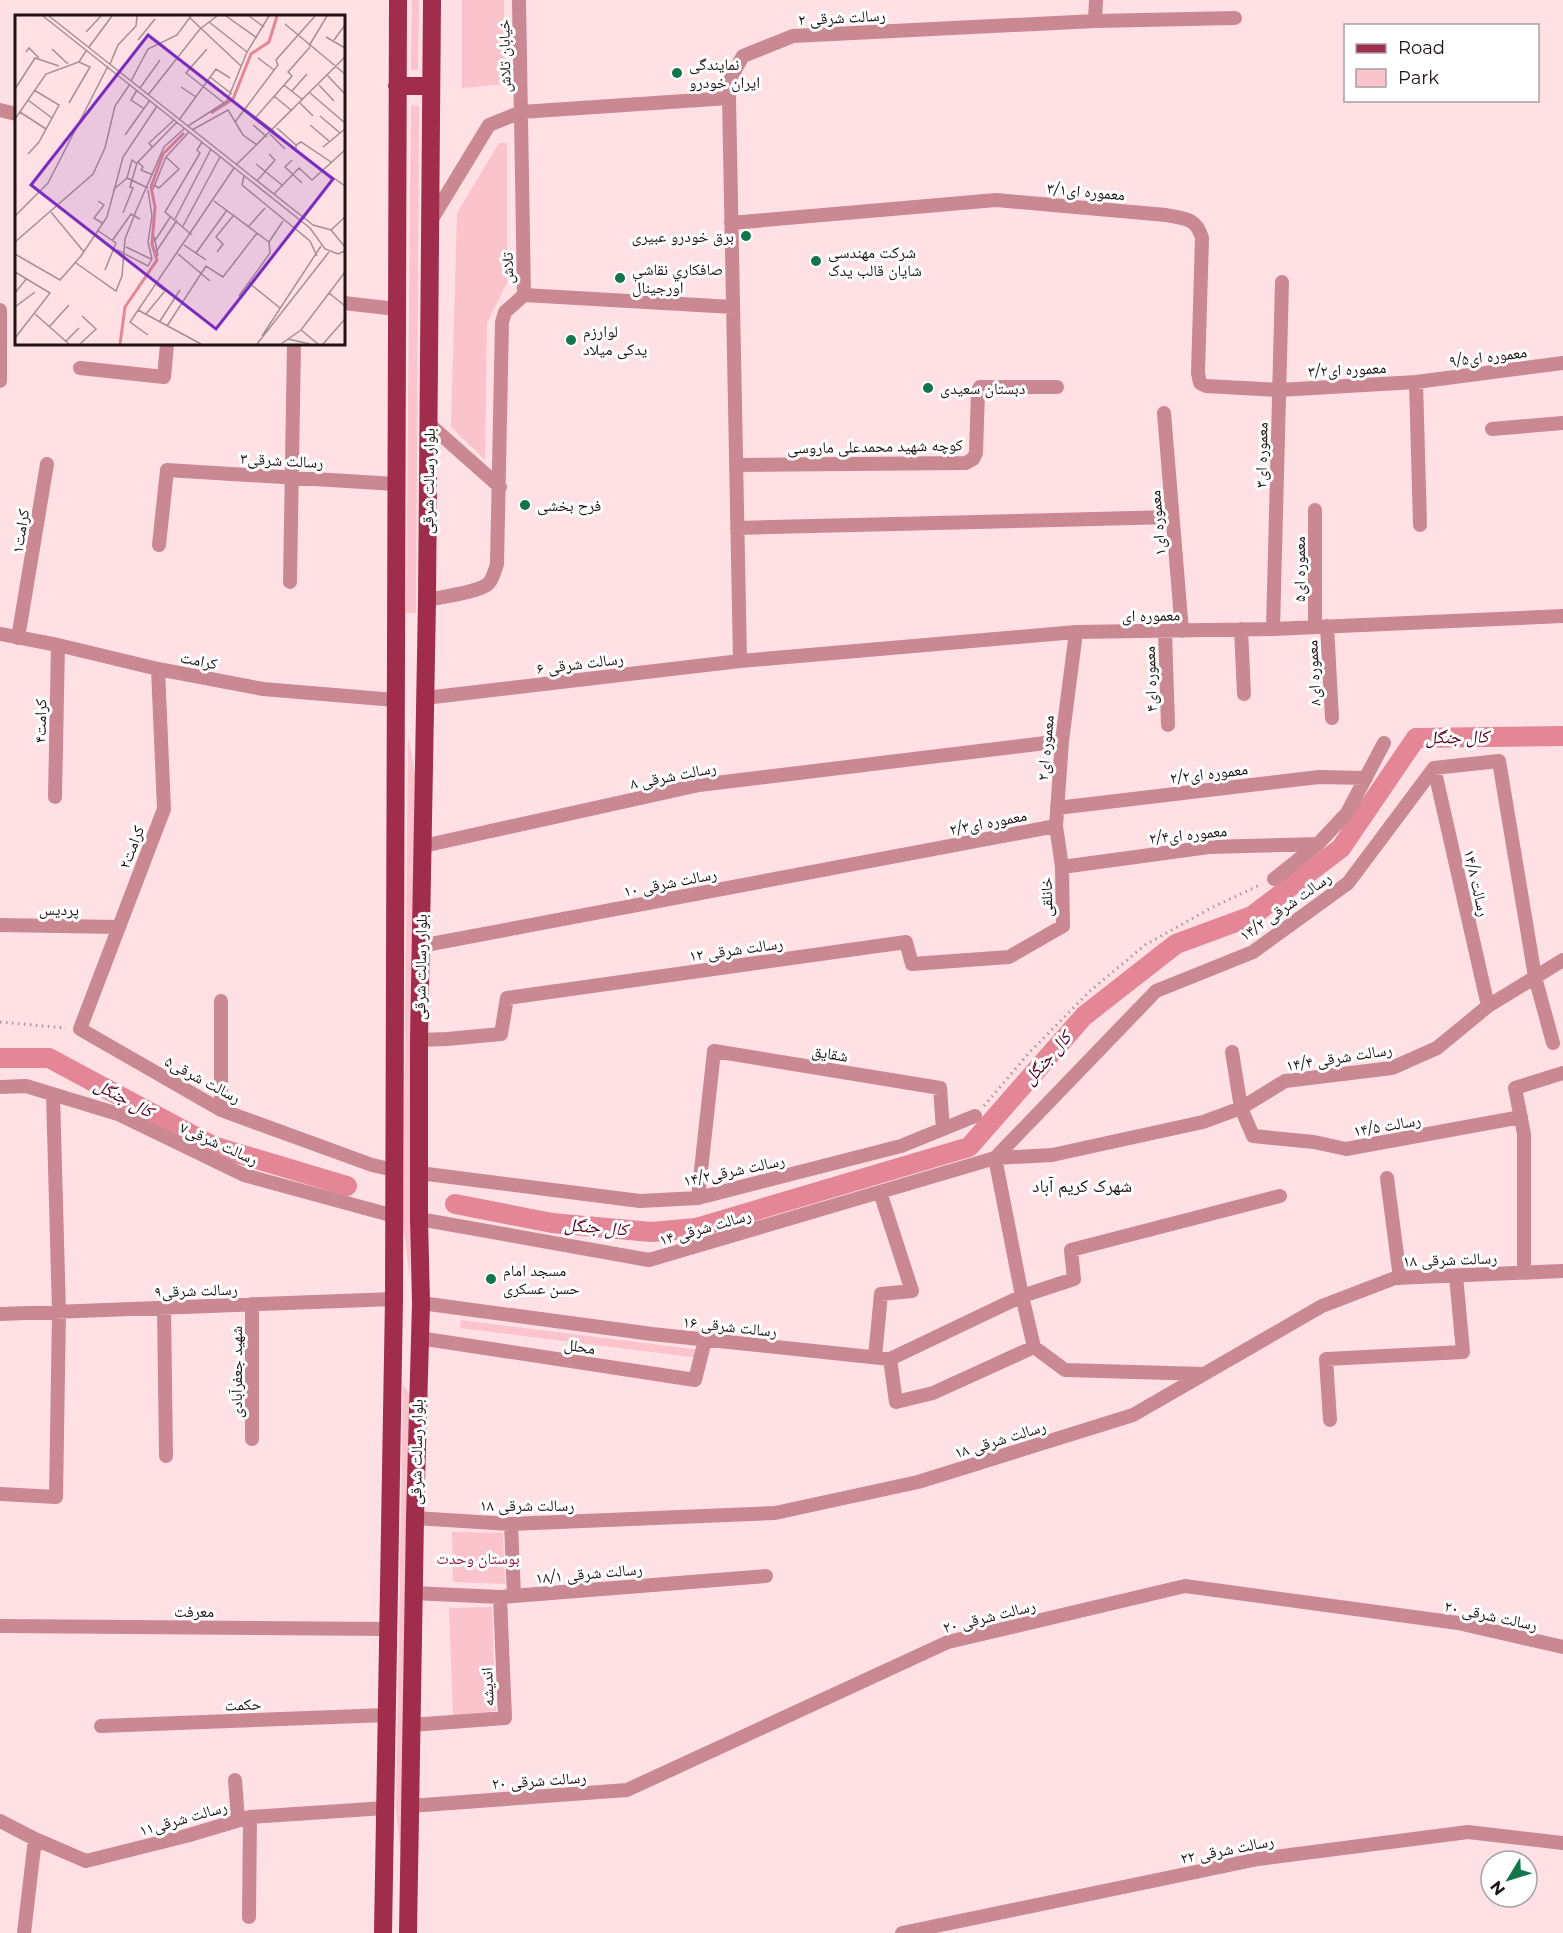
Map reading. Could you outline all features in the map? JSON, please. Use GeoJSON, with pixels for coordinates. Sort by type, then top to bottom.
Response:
{"type":"FeatureCollection","features":[{"type":"Feature","properties":{"kind":"main road","name":"بلوار رسالت شرقی"},"geometry":{"type":"LineString","coordinates":[[383,1933],[394,1299],[398,0]]}},
{"type":"Feature","properties":{"kind":"main road","name":"بلوار رسالت شرقی"},"geometry":{"type":"LineString","coordinates":[[408,1933],[413,1593],[421,1303],[419,1040],[427,600],[432,0]]}},
{"type":"Feature","properties":{"kind":"main road"},"geometry":{"type":"LineString","coordinates":[[397,86],[431,86]]}},
{"type":"Feature","properties":{"kind":"main road"},"geometry":{"type":"LineString","coordinates":[[394,1039],[419,1040]]}},
{"type":"Feature","properties":{"kind":"main road"},"geometry":{"type":"LineString","coordinates":[[384,1898],[408,1899]]}},
{"type":"Feature","properties":{"kind":"street","name":"خیابان تلاش"},"geometry":{"type":"LineString","coordinates":[[519,0],[521,112]]}},
{"type":"Feature","properties":{"kind":"street"},"geometry":{"type":"LineString","coordinates":[[1095,21],[1096,0]]}},
{"type":"Feature","properties":{"kind":"street","name":"رسالت شرقی ۲"},"geometry":{"type":"LineString","coordinates":[[740,661],[729,98],[731,78],[743,56],[793,36],[1095,21],[1235,18]]}},
{"type":"Feature","properties":{"kind":"street"},"geometry":{"type":"LineString","coordinates":[[430,222],[489,125],[521,112],[729,98]]}},
{"type":"Feature","properties":{"kind":"street"},"geometry":{"type":"LineString","coordinates":[[0,110],[15,114]]}},
{"type":"Feature","properties":{"kind":"street","name":"تلاش"},"geometry":{"type":"LineString","coordinates":[[427,600],[476,590],[491,581],[497,564],[502,322],[506,312],[524,296],[521,112]]}},
{"type":"Feature","properties":{"kind":"street","name":"معموره ای۳/۱"},"geometry":{"type":"LineString","coordinates":[[731,223],[996,200],[1166,215],[1191,220],[1200,230],[1202,238],[1198,373],[1200,383],[1206,386],[1279,390]]}},
{"type":"Feature","properties":{"kind":"street","name":"معموره ای۳"},"geometry":{"type":"LineString","coordinates":[[1274,629],[1282,282]]}},
{"type":"Feature","properties":{"kind":"street"},"geometry":{"type":"LineString","coordinates":[[524,296],[733,307]]}},
{"type":"Feature","properties":{"kind":"street"},"geometry":{"type":"LineString","coordinates":[[345,303],[396,309]]}},
{"type":"Feature","properties":{"kind":"street"},"geometry":{"type":"LineString","coordinates":[[0,310],[0,381]]}},
{"type":"Feature","properties":{"kind":"street"},"geometry":{"type":"LineString","coordinates":[[80,368],[164,377],[167,345]]}},
{"type":"Feature","properties":{"kind":"street"},"geometry":{"type":"LineString","coordinates":[[290,582],[294,345]]}},
{"type":"Feature","properties":{"kind":"street","name":"معموره ای۹/۵"},"geometry":{"type":"LineString","coordinates":[[1416,381],[1563,363]]}},
{"type":"Feature","properties":{"kind":"street"},"geometry":{"type":"LineString","coordinates":[[1416,381],[1420,525]]}},
{"type":"Feature","properties":{"kind":"street","name":"معموره ای۳/۲"},"geometry":{"type":"LineString","coordinates":[[1279,390],[1416,381]]}},
{"type":"Feature","properties":{"kind":"street","name":"کوچه شهید محمدعلی ماروسی"},"geometry":{"type":"LineString","coordinates":[[736,465],[966,463],[973,459],[976,453],[980,387],[1057,387]]}},
{"type":"Feature","properties":{"kind":"street","name":"معموره ای۱"},"geometry":{"type":"LineString","coordinates":[[1164,413],[1182,631]]}},
{"type":"Feature","properties":{"kind":"street"},"geometry":{"type":"LineString","coordinates":[[1492,429],[1563,423]]}},
{"type":"Feature","properties":{"kind":"street"},"geometry":{"type":"LineString","coordinates":[[429,424],[500,487]]}},
{"type":"Feature","properties":{"kind":"street","name":"کرامت۱"},"geometry":{"type":"LineString","coordinates":[[18,638],[47,464]]}},
{"type":"Feature","properties":{"kind":"street","name":"رسالت شرقی۳"},"geometry":{"type":"LineString","coordinates":[[159,545],[167,470],[395,484]]}},
{"type":"Feature","properties":{"kind":"street","name":"معموره ای۵"},"geometry":{"type":"LineString","coordinates":[[1315,510],[1321,627]]}},
{"type":"Feature","properties":{"kind":"street"},"geometry":{"type":"LineString","coordinates":[[737,528],[1172,517]]}},
{"type":"Feature","properties":{"kind":"street","name":"معموره ای"},"geometry":{"type":"LineString","coordinates":[[740,661],[1076,632],[1274,629],[1563,616]]}},
{"type":"Feature","properties":{"kind":"street","name":"معموره ای۸"},"geometry":{"type":"LineString","coordinates":[[1321,627],[1332,718]]}},
{"type":"Feature","properties":{"kind":"street"},"geometry":{"type":"LineString","coordinates":[[1240,629],[1244,694]]}},
{"type":"Feature","properties":{"kind":"street","name":"معموره ای۴"},"geometry":{"type":"LineString","coordinates":[[1165,631],[1168,725]]}},
{"type":"Feature","properties":{"kind":"street","name":"معموره ای۲"},"geometry":{"type":"LineString","coordinates":[[1062,867],[1056,826],[1057,808],[1062,741],[1076,632]]}},
{"type":"Feature","properties":{"kind":"street","name":"کرامت"},"geometry":{"type":"LineString","coordinates":[[0,634],[58,645],[158,669],[263,689],[395,700]]}},
{"type":"Feature","properties":{"kind":"street","name":"کرامت۴"},"geometry":{"type":"LineString","coordinates":[[55,797],[58,645]]}},
{"type":"Feature","properties":{"kind":"street","name":"رسالت شرقی ۶"},"geometry":{"type":"LineString","coordinates":[[424,698],[740,661]]}},
{"type":"Feature","properties":{"kind":"street","name":"کرامت۲"},"geometry":{"type":"LineString","coordinates":[[80,1029],[164,809],[158,669]]}},
{"type":"Feature","properties":{"kind":"street","name":"رسالت شرقی ۸"},"geometry":{"type":"LineString","coordinates":[[423,846],[699,785],[1062,741]]}},
{"type":"Feature","properties":{"kind":"street"},"geometry":{"type":"LineString","coordinates":[[1274,879],[1318,844],[1347,813],[1384,743]]}},
{"type":"Feature","properties":{"kind":"street"},"geometry":{"type":"LineString","coordinates":[[1434,768],[1499,761],[1535,977],[1553,1043]]}},
{"type":"Feature","properties":{"kind":"street","name":"رسالت شرقی ۱۴/۲"},"geometry":{"type":"LineString","coordinates":[[995,1158],[1156,991],[1253,952],[1348,883],[1434,768]]}},
{"type":"Feature","properties":{"kind":"street","name":"رسالت ۱۴/۸"},"geometry":{"type":"LineString","coordinates":[[1434,768],[1488,1006]]}},
{"type":"Feature","properties":{"kind":"street","name":"معموره ای۲/۲"},"geometry":{"type":"LineString","coordinates":[[1057,808],[1319,777],[1366,778]]}},
{"type":"Feature","properties":{"kind":"street","name":"معموره ای۲/۳"},"geometry":{"type":"LineString","coordinates":[[926,851],[1056,826]]}},
{"type":"Feature","properties":{"kind":"street","name":"معموره ای۲/۴"},"geometry":{"type":"LineString","coordinates":[[1062,867],[1209,847],[1318,844]]}},
{"type":"Feature","properties":{"kind":"street","name":"رسالت شرقی ۱۰"},"geometry":{"type":"LineString","coordinates":[[420,946],[926,851]]}},
{"type":"Feature","properties":{"kind":"street","name":"خانلقی"},"geometry":{"type":"LineString","coordinates":[[1062,867],[1063,926]]}},
{"type":"Feature","properties":{"kind":"street","name":"پردیس"},"geometry":{"type":"LineString","coordinates":[[0,925],[118,927]]}},
{"type":"Feature","properties":{"kind":"street","name":"رسالت شرقی ۱۲"},"geometry":{"type":"LineString","coordinates":[[419,1040],[501,1034],[507,998],[906,942],[912,964],[1009,957],[1063,926]]}},
{"type":"Feature","properties":{"kind":"street","name":"رسالت شرقی ۱۴/۴"},"geometry":{"type":"LineString","coordinates":[[995,1158],[1052,1155],[1203,1122],[1241,1108],[1286,1081],[1392,1068],[1437,1048],[1488,1006],[1563,960]]}},
{"type":"Feature","properties":{"kind":"street"},"geometry":{"type":"LineString","coordinates":[[221,1001],[221,1110]]}},
{"type":"Feature","properties":{"kind":"street","name":"رسالت شرقی۵"},"geometry":{"type":"LineString","coordinates":[[80,1029],[221,1110],[372,1165],[394,1170]]}},
{"type":"Feature","properties":{"kind":"street","name":"شقایق"},"geometry":{"type":"LineString","coordinates":[[699,1198],[714,1051],[940,1088],[943,1129]]}},
{"type":"Feature","properties":{"kind":"street"},"geometry":{"type":"LineString","coordinates":[[1232,1052],[1241,1108]]}},
{"type":"Feature","properties":{"kind":"street"},"geometry":{"type":"LineString","coordinates":[[1524,1273],[1524,1134],[1515,1088],[1563,1073]]}},
{"type":"Feature","properties":{"kind":"street","name":"رسالت شرقی۷"},"geometry":{"type":"LineString","coordinates":[[0,1088],[26,1086],[118,1114],[244,1174],[394,1216]]}},
{"type":"Feature","properties":{"kind":"street"},"geometry":{"type":"LineString","coordinates":[[0,1494],[56,1497],[59,1312],[53,1094]]}},
{"type":"Feature","properties":{"kind":"street","name":"رسالت ۱۴/۵"},"geometry":{"type":"LineString","coordinates":[[1241,1108],[1253,1136],[1314,1142],[1346,1149],[1521,1117]]}},
{"type":"Feature","properties":{"kind":"street","name":"رسالت شرقی۱۴/۲"},"geometry":{"type":"LineString","coordinates":[[419,1173],[640,1201],[699,1198],[902,1146],[975,1116]]}},
{"type":"Feature","properties":{"kind":"street"},"geometry":{"type":"LineString","coordinates":[[995,1158],[1034,1347],[1065,1370],[1204,1374]]}},
{"type":"Feature","properties":{"kind":"street","name":"رسالت شرقی ۱۴"},"geometry":{"type":"LineString","coordinates":[[419,1219],[649,1260],[995,1158]]}},
{"type":"Feature","properties":{"kind":"street"},"geometry":{"type":"LineString","coordinates":[[1387,1178],[1401,1278]]}},
{"type":"Feature","properties":{"kind":"street"},"geometry":{"type":"LineString","coordinates":[[880,1192],[912,1291],[881,1294],[882,1358],[896,1402],[933,1392],[1034,1347]]}},
{"type":"Feature","properties":{"kind":"street"},"geometry":{"type":"LineString","coordinates":[[882,1358],[1022,1296],[1074,1279],[1071,1250],[1280,1196]]}},
{"type":"Feature","properties":{"kind":"street","name":"رسالت شرقی ۱۸"},"geometry":{"type":"LineString","coordinates":[[415,1518],[511,1524],[775,1513],[874,1492],[918,1482],[1133,1415],[1322,1306],[1395,1278],[1563,1271]]}},
{"type":"Feature","properties":{"kind":"street"},"geometry":{"type":"LineString","coordinates":[[1329,1420],[1326,1359],[1463,1352],[1456,1276]]}},
{"type":"Feature","properties":{"kind":"street","name":"رسالت شرقی۹"},"geometry":{"type":"LineString","coordinates":[[0,1314],[394,1299]]}},
{"type":"Feature","properties":{"kind":"street","name":"رسالت شرقی ۱۶"},"geometry":{"type":"LineString","coordinates":[[421,1303],[705,1340],[882,1358]]}},
{"type":"Feature","properties":{"kind":"street","name":"شهید جعفرآبادی"},"geometry":{"type":"LineString","coordinates":[[252,1304],[252,1439]]}},
{"type":"Feature","properties":{"kind":"street"},"geometry":{"type":"LineString","coordinates":[[164,1308],[166,1456]]}},
{"type":"Feature","properties":{"kind":"street","name":"محلل"},"geometry":{"type":"LineString","coordinates":[[419,1338],[695,1380],[705,1340]]}},
{"type":"Feature","properties":{"kind":"street"},"geometry":{"type":"LineString","coordinates":[[507,1596],[511,1524]]}},
{"type":"Feature","properties":{"kind":"street","name":"رسالت شرقی ۱۸/۱"},"geometry":{"type":"LineString","coordinates":[[413,1593],[507,1596],[766,1576]]}},
{"type":"Feature","properties":{"kind":"street","name":"رسالت شرقی ۲۰"},"geometry":{"type":"LineString","coordinates":[[410,1806],[627,1790],[948,1642],[1185,1586],[1458,1623],[1563,1647]]}},
{"type":"Feature","properties":{"kind":"street","name":"اندیشه"},"geometry":{"type":"LineString","coordinates":[[411,1725],[505,1718],[507,1596]]}},
{"type":"Feature","properties":{"kind":"street","name":"معرفت"},"geometry":{"type":"LineString","coordinates":[[0,1626],[388,1629]]}},
{"type":"Feature","properties":{"kind":"street","name":"حکمت"},"geometry":{"type":"LineString","coordinates":[[101,1726],[387,1715]]}},
{"type":"Feature","properties":{"kind":"street"},"geometry":{"type":"LineString","coordinates":[[235,1780],[244,1818],[249,1917]]}},
{"type":"Feature","properties":{"kind":"street","name":"رسالت شرقی۱۱"},"geometry":{"type":"LineString","coordinates":[[0,1821],[34,1839],[86,1861],[186,1836],[244,1818],[385,1808]]}},
{"type":"Feature","properties":{"kind":"street","name":"رسالت شرقی ۲۲"},"geometry":{"type":"LineString","coordinates":[[902,1933],[1258,1859],[1468,1832],[1563,1843]]}},
{"type":"Feature","properties":{"kind":"street"},"geometry":{"type":"LineString","coordinates":[[24,1933],[34,1839]]}},
{"type":"Feature","properties":{"kind":"path"},"geometry":{"type":"LineString","coordinates":[[975,1116],[1028,1054],[1090,991],[1145,945],[1211,908],[1274,879]]}},
{"type":"Feature","properties":{"kind":"path"},"geometry":{"type":"LineString","coordinates":[[0,1022],[80,1029]]}},
{"type":"Feature","properties":{"kind":"green space"},"geometry":{"type":"Polygon","coordinates":[[[412,0],[419,0],[418,70],[411,70],[412,0]]]}},
{"type":"Feature","properties":{"kind":"green space"},"geometry":{"type":"Polygon","coordinates":[[[462,0],[504,0],[505,84],[462,88],[462,0]]]}},
{"type":"Feature","properties":{"kind":"green space"},"geometry":{"type":"Polygon","coordinates":[[[411,105],[419,106],[416,613],[406,613],[411,105]]]}},
{"type":"Feature","properties":{"kind":"green space"},"geometry":{"type":"Polygon","coordinates":[[[499,143],[507,143],[507,283],[487,323],[485,460],[451,427],[457,213],[499,143]]]}},
{"type":"Feature","properties":{"kind":"green space"},"geometry":{"type":"Polygon","coordinates":[[[408,737],[415,772],[410,1279],[403,1224],[408,737]]]}},
{"type":"Feature","properties":{"kind":"green space"},"geometry":{"type":"Polygon","coordinates":[[[461,1320],[700,1350],[699,1358],[460,1328],[461,1320]]]}},
{"type":"Feature","properties":{"kind":"green space"},"geometry":{"type":"Polygon","coordinates":[[[403,1385],[412,1397],[403,1874],[396,1811],[403,1385]]]}},
{"type":"Feature","properties":{"kind":"green space","name":"بوستان وحدت"},"geometry":{"type":"Polygon","coordinates":[[[452,1532],[503,1533],[505,1584],[453,1582],[452,1532]]]}},
{"type":"Feature","properties":{"kind":"green space"},"geometry":{"type":"Polygon","coordinates":[[[492,1607],[496,1711],[453,1715],[449,1608],[492,1607]]]}},
{"type":"Feature","properties":{"kind":"waterway","name":"کال جنگل"},"geometry":{"type":"LineString","coordinates":[[455,1204],[552,1223],[651,1232],[696,1228],[969,1147],[1084,1016],[1176,944],[1252,916],[1341,848],[1416,738],[1563,736]]}},
{"type":"Feature","properties":{"kind":"waterway","name":"کال جنگل"},"geometry":{"type":"LineString","coordinates":[[0,1058],[49,1058],[213,1146],[347,1186]]}},
{"type":"Feature","properties":{"kind":"place","name":"نمایندگی ایران خودرو"},"geometry":{"type":"Point","coordinates":[677,73]}},
{"type":"Feature","properties":{"kind":"place","name":"برق خودرو عبیری"},"geometry":{"type":"Point","coordinates":[746,236]}},
{"type":"Feature","properties":{"kind":"place","name":"شرکت مهندسی شایان قالب یدک"},"geometry":{"type":"Point","coordinates":[816,261]}},
{"type":"Feature","properties":{"kind":"place","name":"صافكاري نقاشي اورجينال"},"geometry":{"type":"Point","coordinates":[620,278]}},
{"type":"Feature","properties":{"kind":"place","name":"لوارزم یدکی میلاد"},"geometry":{"type":"Point","coordinates":[571,340]}},
{"type":"Feature","properties":{"kind":"place","name":"دبستان سعیدی"},"geometry":{"type":"Point","coordinates":[928,388]}},
{"type":"Feature","properties":{"kind":"place","name":"فرح بخشی"},"geometry":{"type":"Point","coordinates":[525,505]}},
{"type":"Feature","properties":{"kind":"place","name":"مسجد امام حسن عسکری"},"geometry":{"type":"Point","coordinates":[491,1279]}},
{"type":"Feature","properties":{"kind":"district","name":"شهرک کریم آباد"},"geometry":{"type":"Point","coordinates":[1082,1186]}}]}
